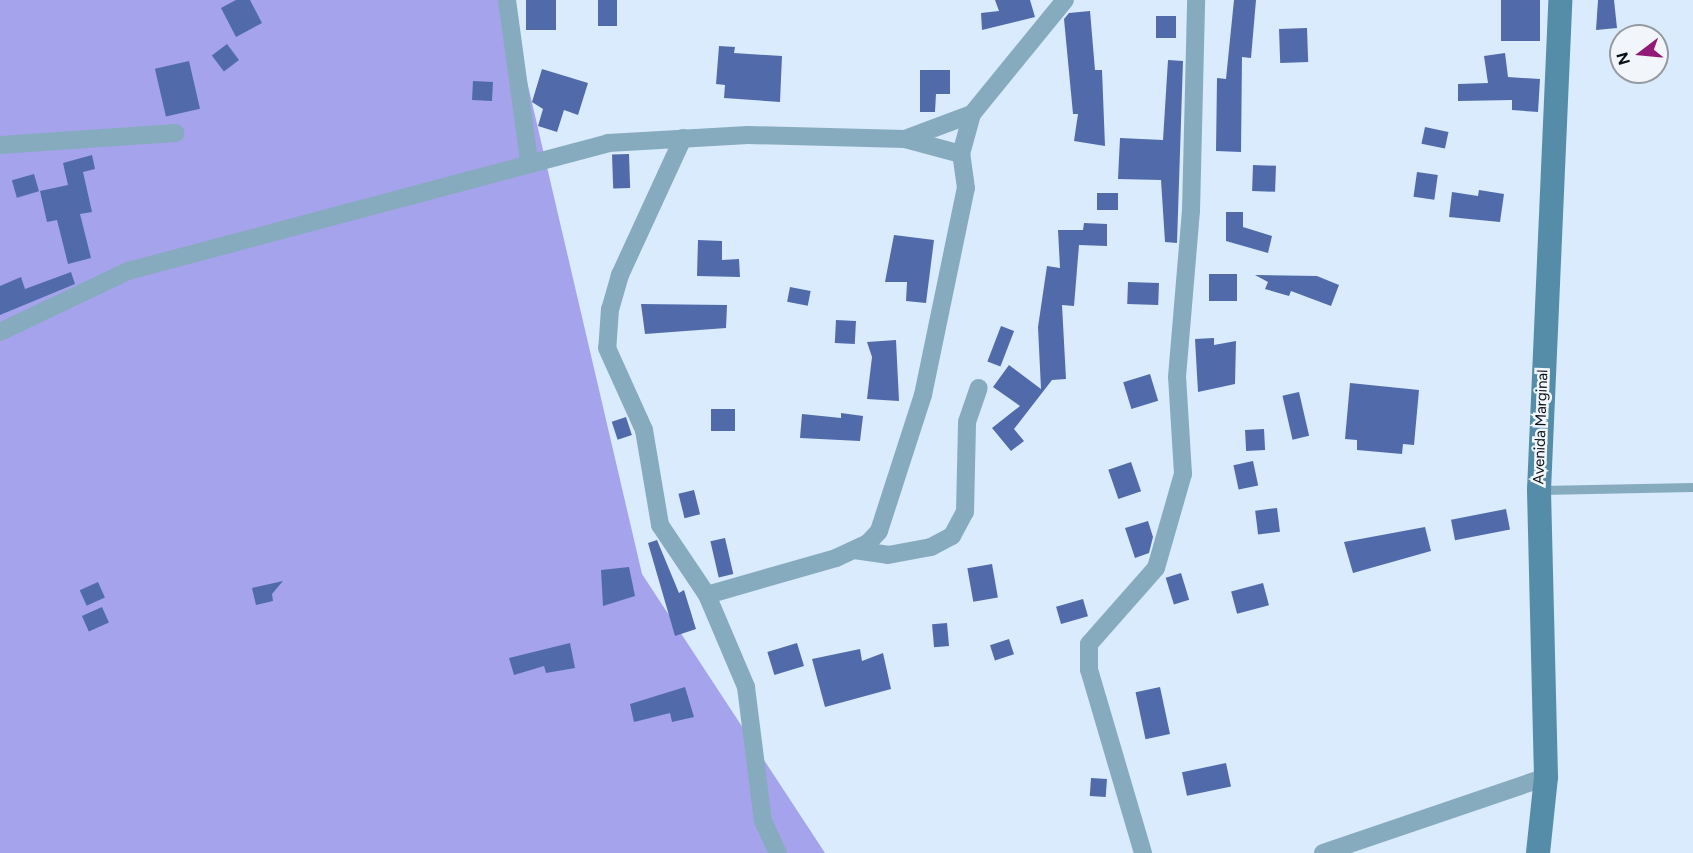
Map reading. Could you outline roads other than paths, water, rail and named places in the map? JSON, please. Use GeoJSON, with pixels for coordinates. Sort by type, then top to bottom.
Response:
{"type":"FeatureCollection","features":[{"type":"Feature","properties":{"kind":"street"},"geometry":{"type":"LineString","coordinates":[[507,0],[529,160]]}},
{"type":"Feature","properties":{"kind":"street"},"geometry":{"type":"LineString","coordinates":[[707,595],[854,550],[879,531],[923,394],[966,188],[961,154],[972,114],[1065,0]]}},
{"type":"Feature","properties":{"kind":"street"},"geometry":{"type":"LineString","coordinates":[[1143,853],[1089,670],[1089,644],[1156,568],[1183,474],[1177,376],[1191,211],[1196,0]]}},
{"type":"Feature","properties":{"kind":"street","name":"Avenida Marginal"},"geometry":{"type":"LineString","coordinates":[[1538,853],[1546,777],[1539,490],[1560,0]]}},
{"type":"Feature","properties":{"kind":"street"},"geometry":{"type":"LineString","coordinates":[[905,139],[972,114]]}},
{"type":"Feature","properties":{"kind":"street"},"geometry":{"type":"LineString","coordinates":[[0,145],[176,133]]}},
{"type":"Feature","properties":{"kind":"street"},"geometry":{"type":"LineString","coordinates":[[683,138],[620,274],[610,309],[607,348],[644,430],[660,525],[707,595],[746,687],[763,821],[778,853]]}},
{"type":"Feature","properties":{"kind":"street"},"geometry":{"type":"LineString","coordinates":[[0,332],[128,271],[459,187],[529,160],[608,143],[683,138],[905,139],[961,154]]}},
{"type":"Feature","properties":{"kind":"street"},"geometry":{"type":"LineString","coordinates":[[854,550],[888,555],[931,547],[952,536],[964,512],[967,422],[979,388]]}},
{"type":"Feature","properties":{"kind":"street"},"geometry":{"type":"LineString","coordinates":[[1323,853],[1546,777]]}},
{"type":"Feature","properties":{"kind":"lane"},"geometry":{"type":"LineString","coordinates":[[1539,490],[1693,487]]}}]}
